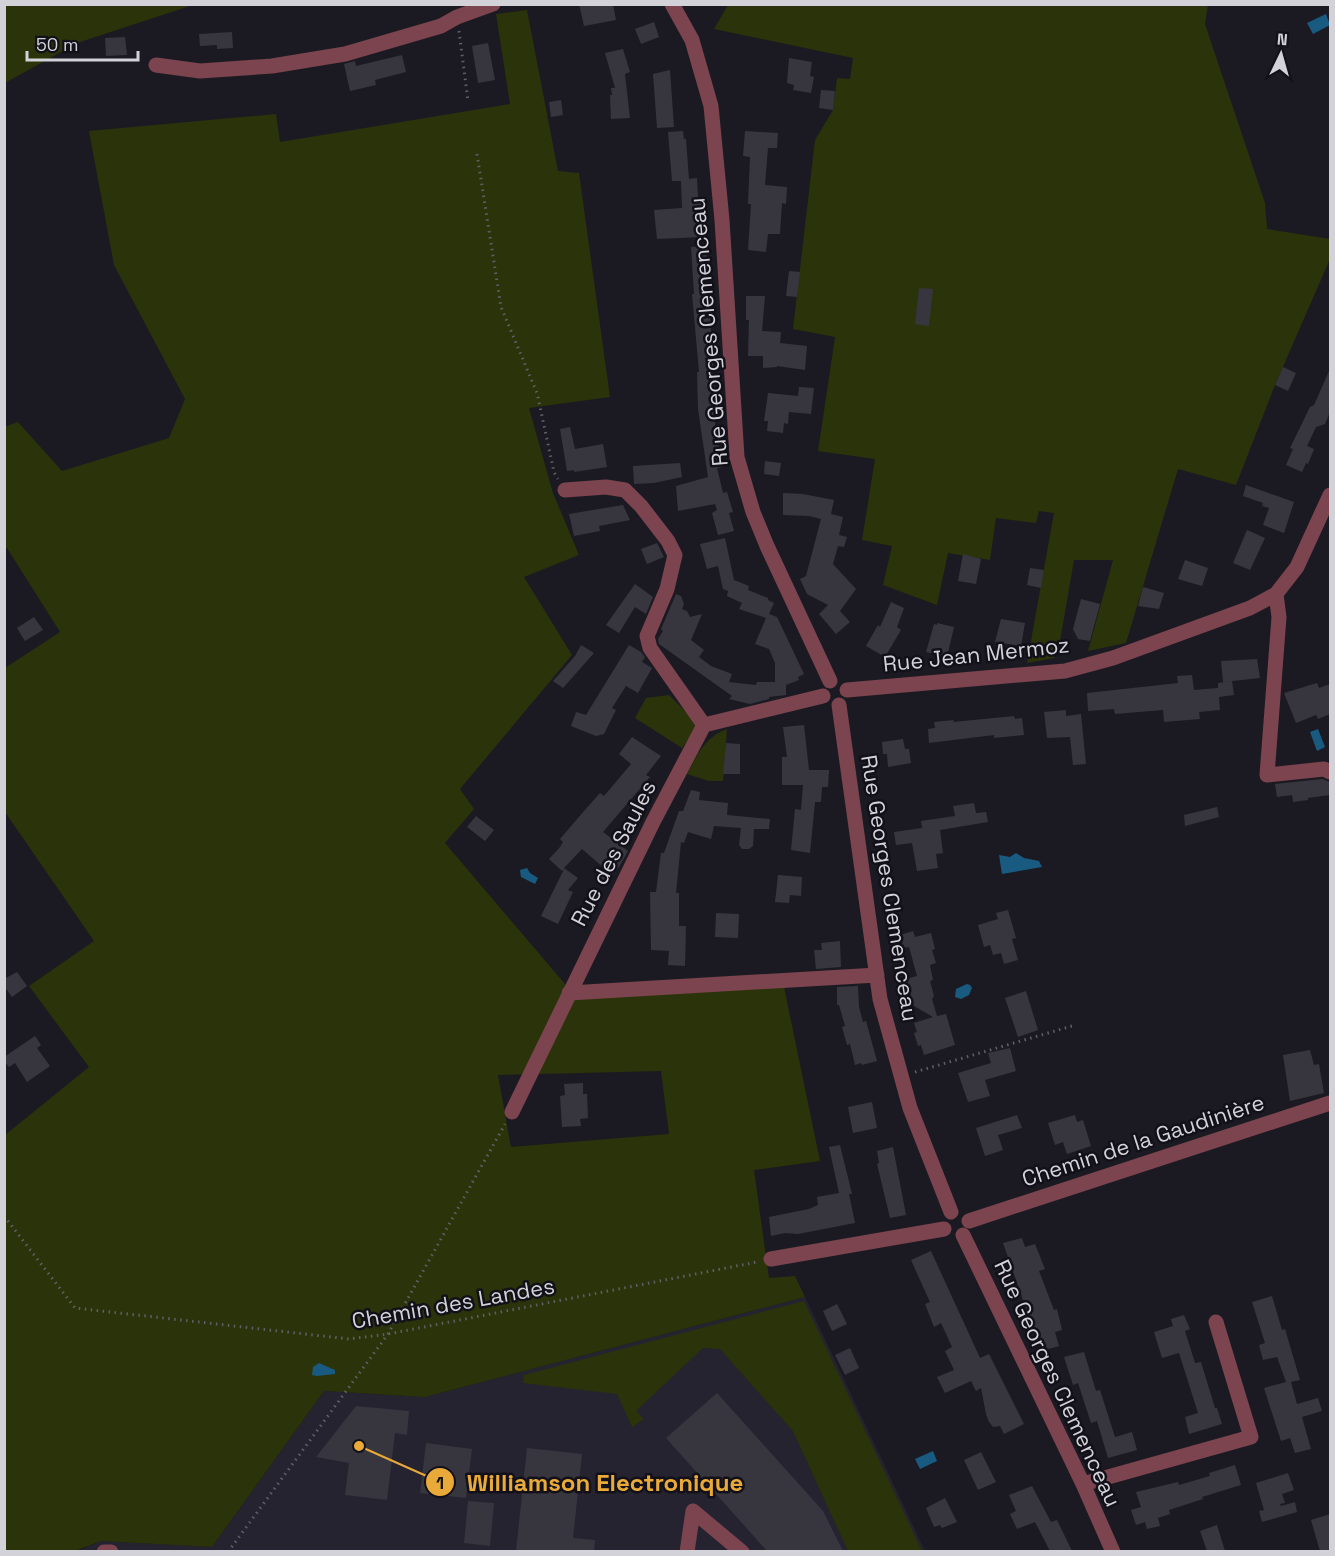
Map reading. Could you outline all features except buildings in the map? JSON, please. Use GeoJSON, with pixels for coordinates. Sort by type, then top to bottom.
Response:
{"type":"FeatureCollection","features":[{"type":"Feature","properties":{"kind":"street"},"geometry":{"type":"LineString","coordinates":[[156,65],[200,71],[272,66],[345,54],[441,26],[458,11],[493,4]]}},
{"type":"Feature","properties":{"kind":"street","name":"Rue Georges Clemenceau"},"geometry":{"type":"LineString","coordinates":[[672,4],[692,40],[711,106],[722,220],[737,457],[753,512],[767,546],[830,681]]}},
{"type":"Feature","properties":{"kind":"street"},"geometry":{"type":"LineString","coordinates":[[565,490],[606,487],[625,490],[641,506],[668,541],[675,555],[667,589],[647,636],[648,642],[704,725],[823,696]]}},
{"type":"Feature","properties":{"kind":"street","name":"Rue Jean Mermoz"},"geometry":{"type":"LineString","coordinates":[[847,690],[1065,671],[1124,654],[1250,608],[1276,594],[1297,567],[1330,495]]}},
{"type":"Feature","properties":{"kind":"street"},"geometry":{"type":"LineString","coordinates":[[1276,594],[1279,617],[1267,775],[1324,769],[1330,772]]}},
{"type":"Feature","properties":{"kind":"street"},"geometry":{"type":"LineString","coordinates":[[830,681],[839,681],[847,690],[846,698],[839,705],[830,704],[823,696],[824,687],[830,681]]}},
{"type":"Feature","properties":{"kind":"street","name":"Rue Georges Clemenceau"},"geometry":{"type":"LineString","coordinates":[[839,705],[880,999],[910,1108],[951,1212]]}},
{"type":"Feature","properties":{"kind":"street","name":"Rue des Saules"},"geometry":{"type":"LineString","coordinates":[[512,1112],[648,832],[704,725]]}},
{"type":"Feature","properties":{"kind":"street"},"geometry":{"type":"LineString","coordinates":[[569,993],[877,975]]}},
{"type":"Feature","properties":{"kind":"street","name":"Chemin de la Gaudinière"},"geometry":{"type":"LineString","coordinates":[[966,1228],[1330,1103]]}},
{"type":"Feature","properties":{"kind":"street"},"geometry":{"type":"LineString","coordinates":[[951,1212],[960,1212],[966,1228],[954,1236],[945,1229],[944,1220],[951,1212]]}},
{"type":"Feature","properties":{"kind":"street","name":"Rue Georges Clemenceau"},"geometry":{"type":"LineString","coordinates":[[966,1228],[1113,1551]]}},
{"type":"Feature","properties":{"kind":"street"},"geometry":{"type":"LineString","coordinates":[[771,1259],[945,1229]]}},
{"type":"Feature","properties":{"kind":"street"},"geometry":{"type":"LineString","coordinates":[[1083,1484],[1251,1437],[1216,1322]]}},
{"type":"Feature","properties":{"kind":"street"},"geometry":{"type":"LineString","coordinates":[[687,1551],[693,1511],[742,1551]]}},
{"type":"Feature","properties":{"kind":"street"},"geometry":{"type":"LineString","coordinates":[[104,1551],[111,1551]]}},
{"type":"Feature","properties":{"kind":"path"},"geometry":{"type":"LineString","coordinates":[[458,11],[468,101]]}},
{"type":"Feature","properties":{"kind":"path"},"geometry":{"type":"LineString","coordinates":[[477,154],[501,307],[537,393],[554,472],[565,490]]}},
{"type":"Feature","properties":{"kind":"path"},"geometry":{"type":"LineString","coordinates":[[901,1076],[1072,1026]]}},
{"type":"Feature","properties":{"kind":"path"},"geometry":{"type":"LineString","coordinates":[[228,1551],[388,1334],[512,1112]]}},
{"type":"Feature","properties":{"kind":"path","name":"Chemin des Landes"},"geometry":{"type":"LineString","coordinates":[[4,1216],[75,1308],[349,1339],[388,1334],[771,1259]]}},
{"type":"Feature","properties":{"kind":"shaded area"},"geometry":{"type":"Polygon","coordinates":[[[805,1297],[925,1551],[75,1552],[101,1541],[212,1547],[324,1391],[425,1397],[805,1297]]]}},
{"type":"Feature","properties":{"kind":"green space"},"geometry":{"type":"Polygon","coordinates":[[[5,4],[193,5],[77,43],[5,83],[5,4]]]}},
{"type":"Feature","properties":{"kind":"green space"},"geometry":{"type":"Polygon","coordinates":[[[728,5],[1208,5],[1205,24],[1265,203],[1267,229],[1330,239],[1330,259],[1275,385],[1236,485],[1178,469],[1126,643],[1088,651],[1113,560],[1074,560],[1059,647],[1054,658],[1027,663],[1054,513],[1039,511],[1036,523],[996,518],[990,560],[948,553],[937,605],[883,585],[892,546],[862,540],[875,459],[818,451],[835,337],[793,329],[815,140],[833,110],[837,78],[850,79],[853,58],[714,29],[728,5]]]}},
{"type":"Feature","properties":{"kind":"green space"},"geometry":{"type":"Polygon","coordinates":[[[527,10],[558,171],[579,173],[610,397],[529,408],[553,493],[579,555],[524,577],[572,655],[460,789],[474,809],[445,843],[576,997],[784,987],[820,1161],[754,1170],[769,1278],[795,1276],[805,1297],[425,1397],[324,1391],[212,1547],[101,1541],[75,1551],[5,1551],[5,1135],[89,1067],[29,986],[94,941],[5,812],[5,668],[60,632],[7,548],[5,549],[4,427],[18,422],[62,471],[169,438],[185,399],[114,265],[89,131],[276,114],[280,142],[510,104],[496,14],[527,10]],[[661,1071],[498,1075],[511,1147],[669,1134],[661,1071]]]}},
{"type":"Feature","properties":{"kind":"green space"},"geometry":{"type":"Polygon","coordinates":[[[669,695],[699,725],[682,748],[635,718],[646,698],[669,695]]]}},
{"type":"Feature","properties":{"kind":"green space"},"geometry":{"type":"Polygon","coordinates":[[[727,729],[723,781],[709,781],[687,774],[707,742],[719,732],[727,729]]]}},
{"type":"Feature","properties":{"kind":"green space"},"geometry":{"type":"Polygon","coordinates":[[[804,1301],[922,1551],[848,1551],[793,1431],[720,1349],[703,1348],[636,1411],[644,1419],[632,1427],[617,1394],[523,1383],[524,1375],[804,1301]]]}},
{"type":"Feature","properties":{"kind":"water"},"geometry":{"type":"Polygon","coordinates":[[[1326,14],[1330,25],[1313,34],[1307,23],[1326,14]]]}},
{"type":"Feature","properties":{"kind":"water"},"geometry":{"type":"Polygon","coordinates":[[[1318,729],[1325,747],[1317,751],[1310,732],[1318,729]]]}},
{"type":"Feature","properties":{"kind":"water"},"geometry":{"type":"Polygon","coordinates":[[[1016,853],[1024,858],[1039,861],[1042,867],[1002,874],[999,855],[1010,857],[1016,853]]]}},
{"type":"Feature","properties":{"kind":"water"},"geometry":{"type":"Polygon","coordinates":[[[527,868],[538,878],[535,884],[521,877],[520,870],[527,868]]]}},
{"type":"Feature","properties":{"kind":"water"},"geometry":{"type":"Polygon","coordinates":[[[967,984],[972,988],[969,995],[961,999],[955,997],[956,989],[967,984]]]}},
{"type":"Feature","properties":{"kind":"water"},"geometry":{"type":"Polygon","coordinates":[[[319,1363],[335,1370],[335,1374],[312,1375],[313,1367],[319,1363]]]}},
{"type":"Feature","properties":{"kind":"water"},"geometry":{"type":"Polygon","coordinates":[[[933,1451],[937,1461],[920,1469],[915,1459],[933,1451]]]}},
{"type":"Feature","properties":{"kind":"place","name":"Williamson Electronique"},"geometry":{"type":"Point","coordinates":[359,1446]}}]}
